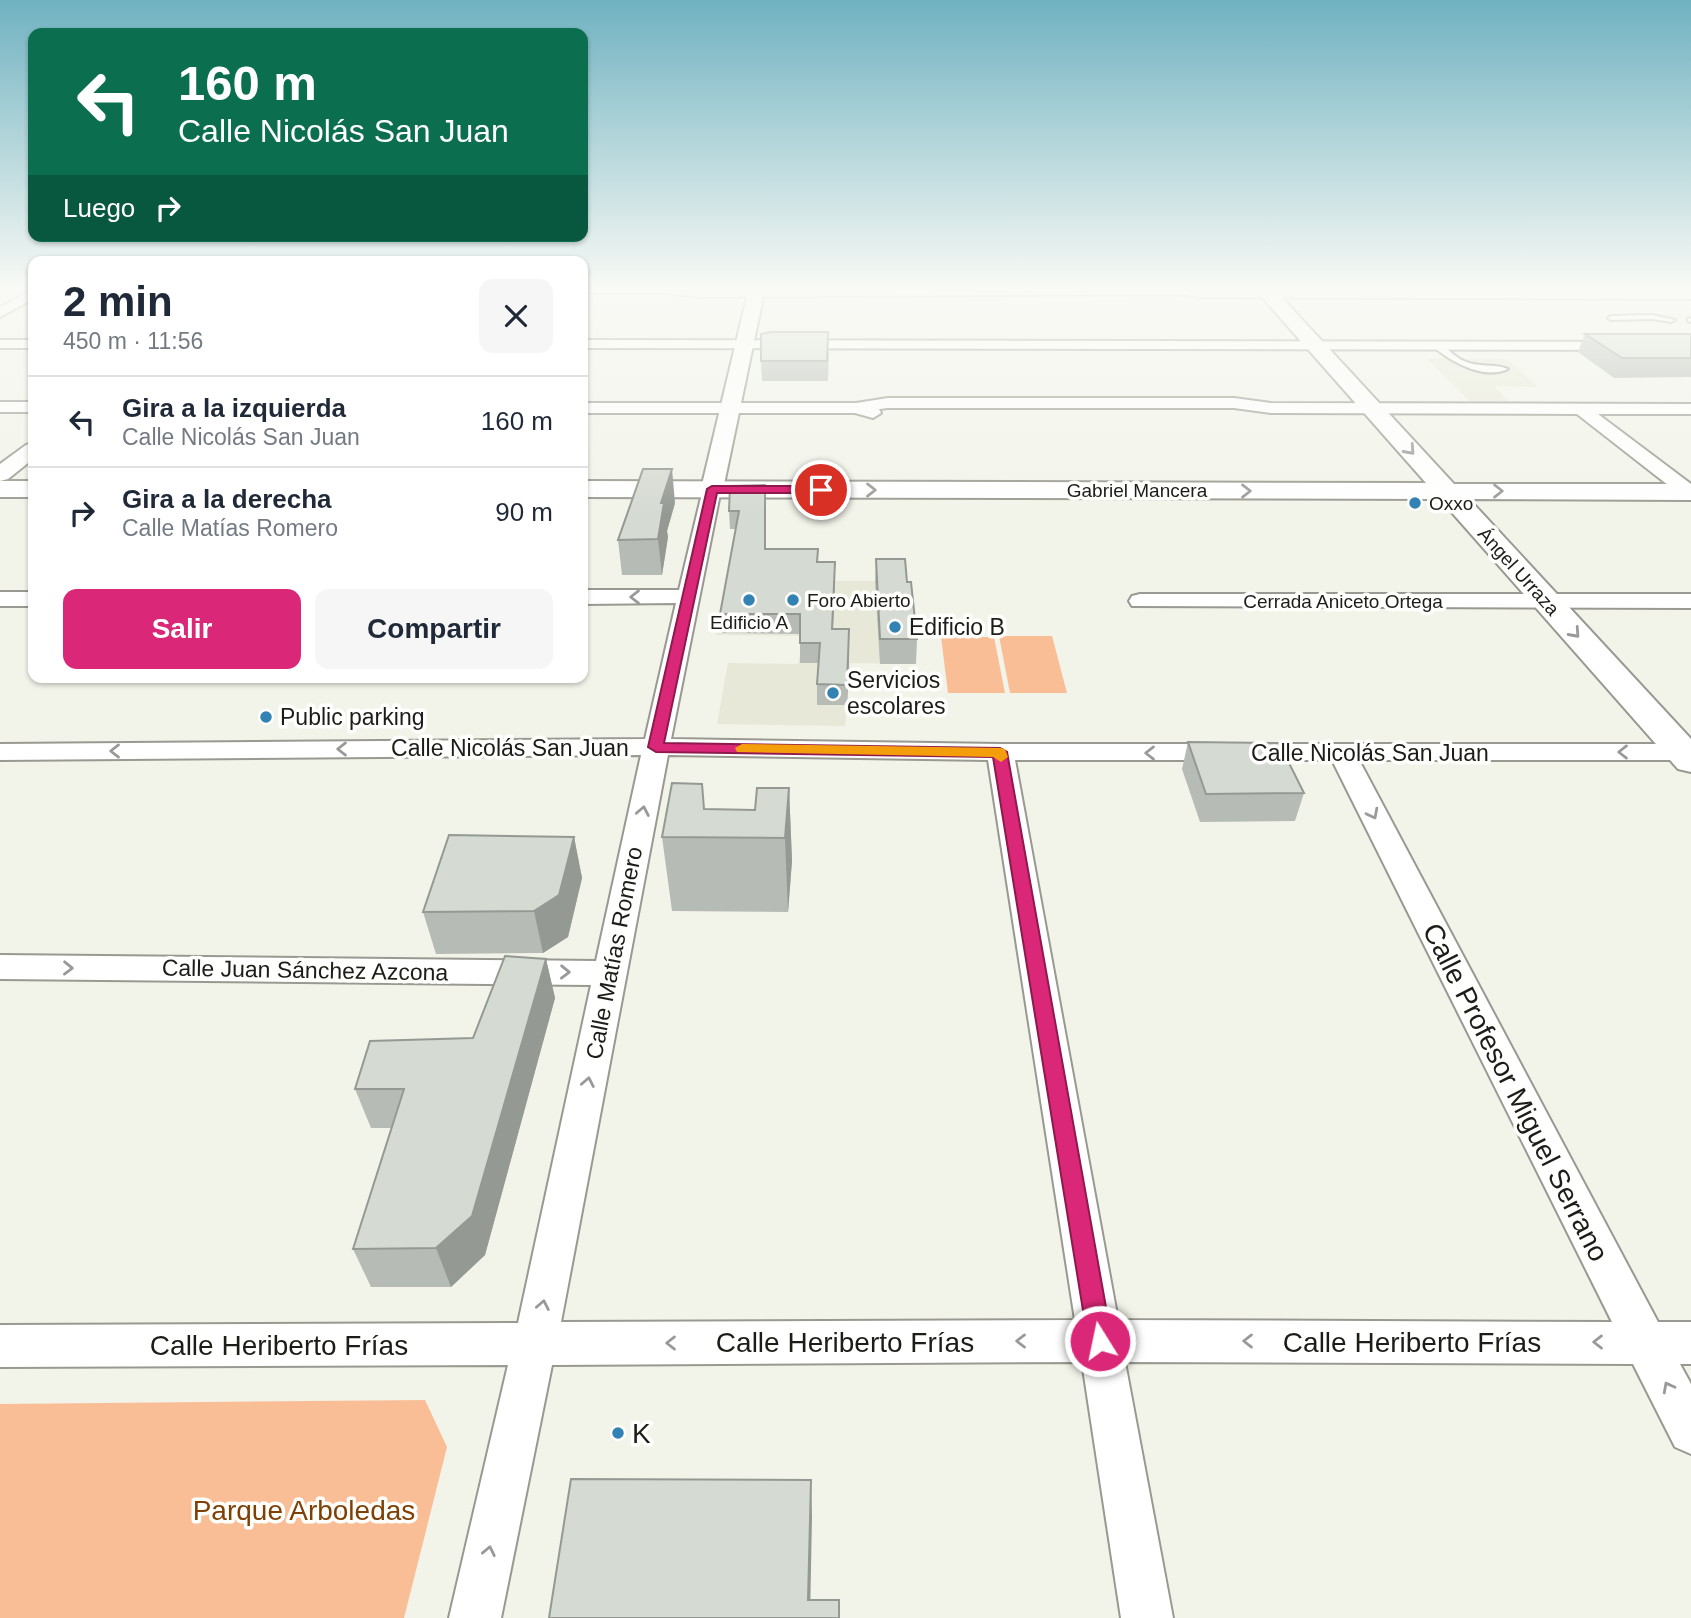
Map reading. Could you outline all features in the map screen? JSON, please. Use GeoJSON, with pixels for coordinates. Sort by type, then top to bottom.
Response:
{"type":"FeatureCollection","features":[{"type":"Feature","properties":{"kind":"main road","name":"Ángel Urraza"},"geometry":{"type":"LineString","coordinates":[[1333,364],[1688,755]]}},
{"type":"Feature","properties":{"kind":"main road"},"geometry":{"type":"LineString","coordinates":[[0,489],[28,489]]}},
{"type":"Feature","properties":{"kind":"main road","name":"Gabriel Mancera"},"geometry":{"type":"LineString","coordinates":[[588,489],[1690,492]]}},
{"type":"Feature","properties":{"kind":"street","name":"Calle Matías Romero"},"geometry":{"type":"LineString","coordinates":[[474,1618],[535,1343],[687,596],[740,364]]}},
{"type":"Feature","properties":{"kind":"street"},"geometry":{"type":"LineString","coordinates":[[0,407],[28,407]]}},
{"type":"Feature","properties":{"kind":"street"},"geometry":{"type":"LineString","coordinates":[[588,408],[856,408],[887,414],[1056,409],[1242,414],[1271,408],[1691,409]]}},
{"type":"Feature","properties":{"kind":"street"},"geometry":{"type":"LineString","coordinates":[[1581,409],[1690,492]]}},
{"type":"Feature","properties":{"kind":"street"},"geometry":{"type":"LineString","coordinates":[[0,474],[28,453]]}},
{"type":"Feature","properties":{"kind":"street"},"geometry":{"type":"LineString","coordinates":[[588,597],[687,596]]}},
{"type":"Feature","properties":{"kind":"street"},"geometry":{"type":"LineString","coordinates":[[0,599],[28,599]]}},
{"type":"Feature","properties":{"kind":"street","name":"Cerrada Aniceto Ortega"},"geometry":{"type":"LineString","coordinates":[[1140,601],[1691,601]]}},
{"type":"Feature","properties":{"kind":"street","name":"Calle Nicolás San Juan"},"geometry":{"type":"LineString","coordinates":[[0,752],[656,747],[1000,752],[1688,755]]}},
{"type":"Feature","properties":{"kind":"street"},"geometry":{"type":"LineString","coordinates":[[1000,752],[1147,1618]]}},
{"type":"Feature","properties":{"kind":"street","name":"Calle Profesor Miguel Serrano"},"geometry":{"type":"LineString","coordinates":[[1342,753],[1691,1431]]}},
{"type":"Feature","properties":{"kind":"street","name":"Calle Juan Sánchez Azcona"},"geometry":{"type":"LineString","coordinates":[[0,967],[610,973]]}},
{"type":"Feature","properties":{"kind":"street","name":"Calle Heriberto Frías"},"geometry":{"type":"LineString","coordinates":[[0,1346],[1100,1341],[1691,1343]]}},
{"type":"Feature","properties":{"kind":"lane"},"geometry":{"type":"LineString","coordinates":[[1457,364],[1473,368],[1504,369]]}},
{"type":"Feature","properties":{"kind":"shaded area"},"geometry":{"type":"Polygon","coordinates":[[[1432,364],[1512,364],[1538,387],[1494,386],[1509,402],[1470,401],[1432,364]]]}},
{"type":"Feature","properties":{"kind":"shaded area"},"geometry":{"type":"Polygon","coordinates":[[[729,565],[821,566],[820,581],[910,581],[915,664],[850,663],[845,726],[717,724],[728,663],[798,664],[799,657],[816,657],[819,636],[716,635],[729,565]]]}},
{"type":"Feature","properties":{"kind":"green space"},"geometry":{"type":"Polygon","coordinates":[[[999,636],[1052,636],[1067,693],[1010,693],[999,636]]]}},
{"type":"Feature","properties":{"kind":"green space"},"geometry":{"type":"Polygon","coordinates":[[[941,637],[994,637],[1005,693],[948,693],[941,637]]]}},
{"type":"Feature","properties":{"kind":"green space","name":"Parque Arboledas"},"geometry":{"type":"Polygon","coordinates":[[[425,1400],[447,1447],[404,1618],[0,1618],[0,1404],[425,1400]]]}},
{"type":"Feature","properties":{"kind":"building"},"geometry":{"type":"Polygon","coordinates":[[[643,469],[672,469],[661,503],[664,503],[658,539],[618,540],[643,469]]]}},
{"type":"Feature","properties":{"kind":"building"},"geometry":{"type":"Polygon","coordinates":[[[765,485],[765,549],[818,549],[817,562],[835,562],[832,629],[849,629],[847,685],[817,684],[820,643],[800,643],[800,614],[720,614],[739,511],[729,511],[730,486],[765,485]]]}},
{"type":"Feature","properties":{"kind":"building"},"geometry":{"type":"Polygon","coordinates":[[[876,559],[905,559],[907,582],[911,582],[917,639],[880,639],[876,559]]]}},
{"type":"Feature","properties":{"kind":"building"},"geometry":{"type":"Polygon","coordinates":[[[1188,742],[1279,743],[1304,793],[1206,794],[1188,742]]]}},
{"type":"Feature","properties":{"kind":"building"},"geometry":{"type":"Polygon","coordinates":[[[672,783],[702,784],[704,809],[755,810],[757,788],[789,788],[785,838],[662,837],[672,783]]]}},
{"type":"Feature","properties":{"kind":"building"},"geometry":{"type":"Polygon","coordinates":[[[449,835],[574,837],[559,895],[534,911],[423,912],[449,835]]]}},
{"type":"Feature","properties":{"kind":"building"},"geometry":{"type":"Polygon","coordinates":[[[505,956],[546,959],[472,1216],[436,1248],[353,1249],[404,1089],[355,1089],[370,1041],[473,1038],[505,956]]]}},
{"type":"Feature","properties":{"kind":"building"},"geometry":{"type":"Polygon","coordinates":[[[571,1479],[811,1480],[808,1600],[839,1600],[839,1618],[549,1618],[571,1479]]]}},
{"type":"Feature","properties":{"kind":"slow traffic"},"geometry":{"type":"LineString","coordinates":[[742,748],[1000,752],[1001,757]]}},
{"type":"Feature","properties":{"kind":"place","name":"Oxxo"},"geometry":{"type":"Point","coordinates":[1415,503]}},
{"type":"Feature","properties":{"kind":"place","name":"Edificio A"},"geometry":{"type":"Point","coordinates":[749,600]}},
{"type":"Feature","properties":{"kind":"place","name":"Foro Abierto"},"geometry":{"type":"Point","coordinates":[793,600]}},
{"type":"Feature","properties":{"kind":"place","name":"Edificio B"},"geometry":{"type":"Point","coordinates":[895,627]}},
{"type":"Feature","properties":{"kind":"place","name":"Servicios escolares"},"geometry":{"type":"Point","coordinates":[833,693]}},
{"type":"Feature","properties":{"kind":"place","name":"Public parking"},"geometry":{"type":"Point","coordinates":[266,717]}},
{"type":"Feature","properties":{"kind":"place","name":"K"},"geometry":{"type":"Point","coordinates":[618,1433]}},
{"type":"Feature","properties":{"kind":"route"},"geometry":{"type":"LineString","coordinates":[[821,490],[712,489],[656,747],[1000,752],[1100,1341]]}}]}
